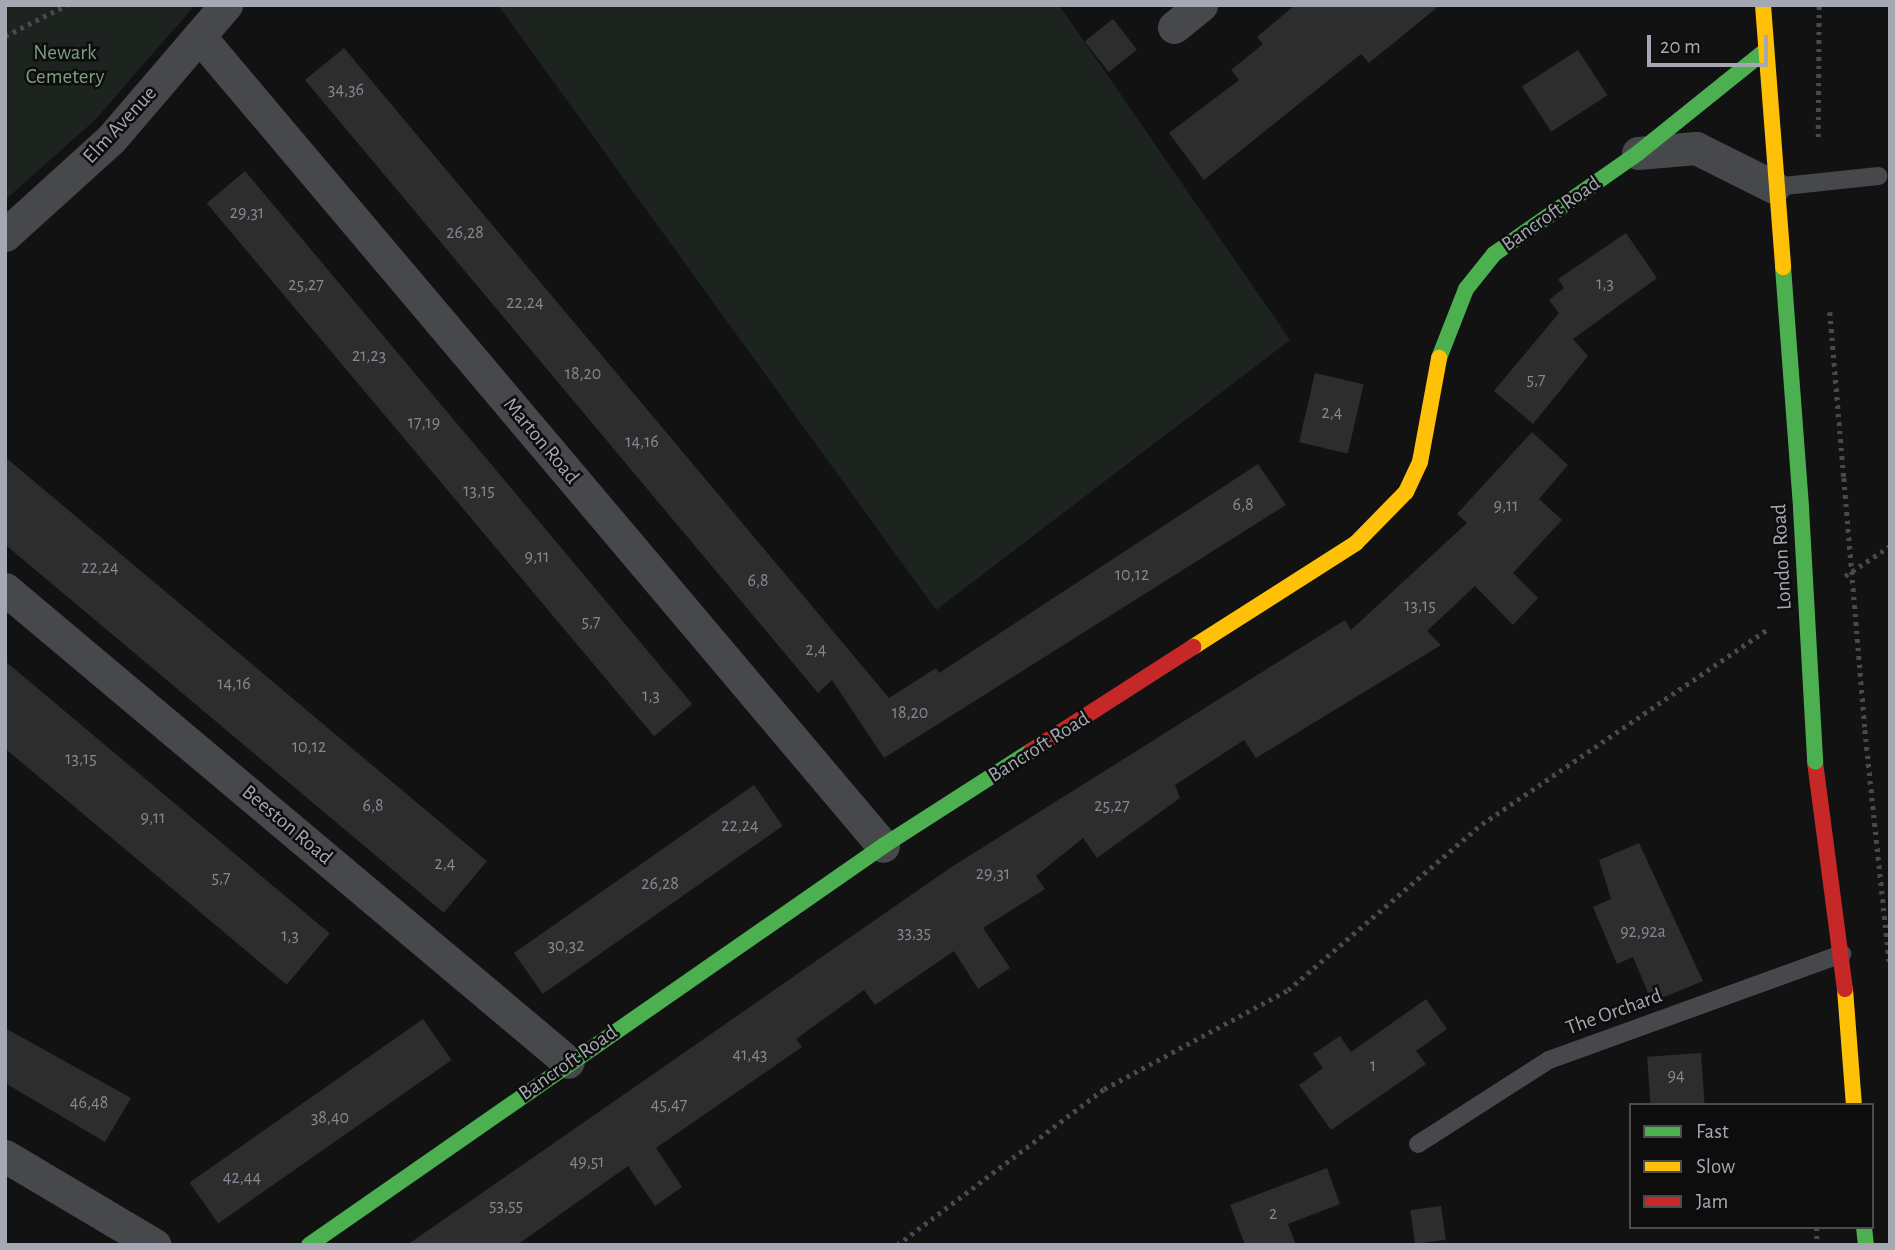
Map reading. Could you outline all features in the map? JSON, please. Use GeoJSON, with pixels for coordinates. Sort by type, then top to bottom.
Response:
{"type":"FeatureCollection","features":[{"type":"Feature","properties":{"kind":"street","name":"Elm Avenue"},"geometry":{"type":"LineString","coordinates":[[5,235],[111,139],[226,5]]}},
{"type":"Feature","properties":{"kind":"street"},"geometry":{"type":"LineString","coordinates":[[1174,27],[1200,5]]}},
{"type":"Feature","properties":{"kind":"street","name":"London Road"},"geometry":{"type":"LineString","coordinates":[[1763,5],[1773,187],[1801,508],[1815,762],[1842,954],[1854,1103]]}},
{"type":"Feature","properties":{"kind":"street","name":"Marton Road"},"geometry":{"type":"LineString","coordinates":[[199,36],[883,846]]}},
{"type":"Feature","properties":{"kind":"street","name":"Bancroft Road"},"geometry":{"type":"LineString","coordinates":[[309,1245],[568,1062],[883,846],[1315,572],[1385,518],[1406,492],[1420,462],[1443,342],[1466,289],[1494,254],[1637,153],[1766,50]]}},
{"type":"Feature","properties":{"kind":"street"},"geometry":{"type":"LineString","coordinates":[[1637,153],[1696,148],[1773,187]]}},
{"type":"Feature","properties":{"kind":"street","name":"Beeston Road"},"geometry":{"type":"LineString","coordinates":[[5,589],[568,1062]]}},
{"type":"Feature","properties":{"kind":"street"},"geometry":{"type":"LineString","coordinates":[[5,1156],[155,1245]]}},
{"type":"Feature","properties":{"kind":"lane"},"geometry":{"type":"LineString","coordinates":[[1773,187],[1878,176]]}},
{"type":"Feature","properties":{"kind":"lane","name":"The Orchard"},"geometry":{"type":"LineString","coordinates":[[1418,1144],[1549,1060],[1842,954]]}},
{"type":"Feature","properties":{"kind":"path"},"geometry":{"type":"LineString","coordinates":[[5,36],[67,5]]}},
{"type":"Feature","properties":{"kind":"path"},"geometry":{"type":"LineString","coordinates":[[1818,137],[1819,5]]}},
{"type":"Feature","properties":{"kind":"path"},"geometry":{"type":"LineString","coordinates":[[1829,302],[1872,802],[1890,966]]}},
{"type":"Feature","properties":{"kind":"path"},"geometry":{"type":"LineString","coordinates":[[1833,584],[1890,546]]}},
{"type":"Feature","properties":{"kind":"path"},"geometry":{"type":"LineString","coordinates":[[897,1245],[1104,1089],[1288,990],[1482,824],[1777,623]]}},
{"type":"Feature","properties":{"kind":"path"},"geometry":{"type":"LineString","coordinates":[[1863,803],[1872,802]]}},
{"type":"Feature","properties":{"kind":"green space","name":"Newark Cemetery"},"geometry":{"type":"Polygon","coordinates":[[[5,5],[195,5],[95,120],[5,200],[5,5]]]}},
{"type":"Feature","properties":{"kind":"green space"},"geometry":{"type":"Polygon","coordinates":[[[498,5],[1059,5],[1290,340],[936,610],[498,5]]]}},
{"type":"Feature","properties":{"kind":"building"},"geometry":{"type":"Polygon","coordinates":[[[1295,5],[1440,5],[1369,63],[1361,54],[1204,180],[1169,133],[1239,80],[1231,70],[1263,44],[1257,37],[1295,5]]]}},
{"type":"Feature","properties":{"kind":"building"},"geometry":{"type":"Polygon","coordinates":[[[1113,19],[1137,50],[1109,72],[1085,41],[1113,19]]]}},
{"type":"Feature","properties":{"kind":"building"},"geometry":{"type":"Polygon","coordinates":[[[344,48],[889,698],[936,668],[939,673],[1258,464],[1286,505],[884,758],[832,680],[818,693],[305,80],[344,48]]]}},
{"type":"Feature","properties":{"kind":"building"},"geometry":{"type":"Polygon","coordinates":[[[1578,50],[1607,95],[1551,132],[1522,86],[1578,50]]]}},
{"type":"Feature","properties":{"kind":"building"},"geometry":{"type":"Polygon","coordinates":[[[245,171],[692,704],[654,736],[207,203],[245,171]]]}},
{"type":"Feature","properties":{"kind":"building"},"geometry":{"type":"Polygon","coordinates":[[[1626,233],[1657,278],[1573,339],[1588,356],[1533,424],[1494,391],[1559,313],[1549,300],[1564,288],[1558,279],[1626,233]]]}},
{"type":"Feature","properties":{"kind":"building"},"geometry":{"type":"Polygon","coordinates":[[[1315,373],[1364,384],[1348,453],[1299,442],[1315,373]]]}},
{"type":"Feature","properties":{"kind":"building"},"geometry":{"type":"Polygon","coordinates":[[[1532,432],[1568,465],[1539,499],[1562,520],[1513,573],[1538,598],[1513,625],[1475,586],[1427,631],[1441,645],[1256,758],[1244,740],[1175,785],[1180,798],[1097,858],[1083,838],[1036,876],[1045,889],[983,928],[1010,968],[978,989],[954,951],[875,1005],[864,990],[796,1039],[802,1047],[656,1148],[682,1187],[655,1206],[628,1166],[517,1245],[407,1245],[950,868],[1345,620],[1351,630],[1467,523],[1457,514],[1532,432]]]}},
{"type":"Feature","properties":{"kind":"building"},"geometry":{"type":"Polygon","coordinates":[[[5,457],[487,861],[444,913],[5,544],[5,457]]]}},
{"type":"Feature","properties":{"kind":"building"},"geometry":{"type":"Polygon","coordinates":[[[5,661],[330,934],[287,985],[5,748],[5,661]]]}},
{"type":"Feature","properties":{"kind":"building"},"geometry":{"type":"Polygon","coordinates":[[[754,785],[783,826],[543,994],[514,953],[754,785]]]}},
{"type":"Feature","properties":{"kind":"building"},"geometry":{"type":"Polygon","coordinates":[[[1639,843],[1703,981],[1652,1002],[1633,957],[1617,964],[1593,907],[1611,899],[1599,860],[1639,843]]]}},
{"type":"Feature","properties":{"kind":"building"},"geometry":{"type":"Polygon","coordinates":[[[1426,999],[1447,1029],[1416,1051],[1426,1064],[1331,1130],[1299,1085],[1323,1068],[1313,1054],[1340,1036],[1351,1052],[1426,999]]]}},
{"type":"Feature","properties":{"kind":"building"},"geometry":{"type":"Polygon","coordinates":[[[423,1019],[452,1060],[218,1223],[190,1182],[423,1019]]]}},
{"type":"Feature","properties":{"kind":"building"},"geometry":{"type":"Polygon","coordinates":[[[5,1028],[131,1098],[105,1142],[5,1083],[5,1028]]]}},
{"type":"Feature","properties":{"kind":"building"},"geometry":{"type":"Polygon","coordinates":[[[1701,1053],[1704,1103],[1650,1103],[1647,1057],[1701,1053]]]}},
{"type":"Feature","properties":{"kind":"building"},"geometry":{"type":"Polygon","coordinates":[[[1327,1168],[1340,1204],[1288,1224],[1296,1245],[1245,1245],[1230,1205],[1327,1168]]]}},
{"type":"Feature","properties":{"kind":"building"},"geometry":{"type":"Polygon","coordinates":[[[1441,1206],[1446,1240],[1415,1244],[1410,1210],[1441,1206]]]}},
{"type":"Feature","properties":{"kind":"traffic: fast"},"geometry":{"type":"LineString","coordinates":[[1439,358],[1466,289],[1494,254],[1638,153],[1766,50]]}},
{"type":"Feature","properties":{"kind":"traffic: fast"},"geometry":{"type":"LineString","coordinates":[[1783,267],[1801,508]]}},
{"type":"Feature","properties":{"kind":"traffic: fast"},"geometry":{"type":"LineString","coordinates":[[1801,508],[1815,762]]}},
{"type":"Feature","properties":{"kind":"traffic: fast"},"geometry":{"type":"LineString","coordinates":[[309,1245],[883,846],[1031,751]]}},
{"type":"Feature","properties":{"kind":"traffic: fast"},"geometry":{"type":"LineString","coordinates":[[1864,1229],[1866,1245]]}},
{"type":"Feature","properties":{"kind":"traffic: slow"},"geometry":{"type":"LineString","coordinates":[[1763,5],[1783,267]]}},
{"type":"Feature","properties":{"kind":"traffic: slow"},"geometry":{"type":"LineString","coordinates":[[1193,647],[1356,543],[1406,492],[1420,462],[1439,358]]}},
{"type":"Feature","properties":{"kind":"traffic: slow"},"geometry":{"type":"LineString","coordinates":[[1845,989],[1854,1103]]}},
{"type":"Feature","properties":{"kind":"traffic: jam"},"geometry":{"type":"LineString","coordinates":[[1031,751],[1193,647]]}},
{"type":"Feature","properties":{"kind":"traffic: jam"},"geometry":{"type":"LineString","coordinates":[[1815,762],[1845,989]]}}]}
